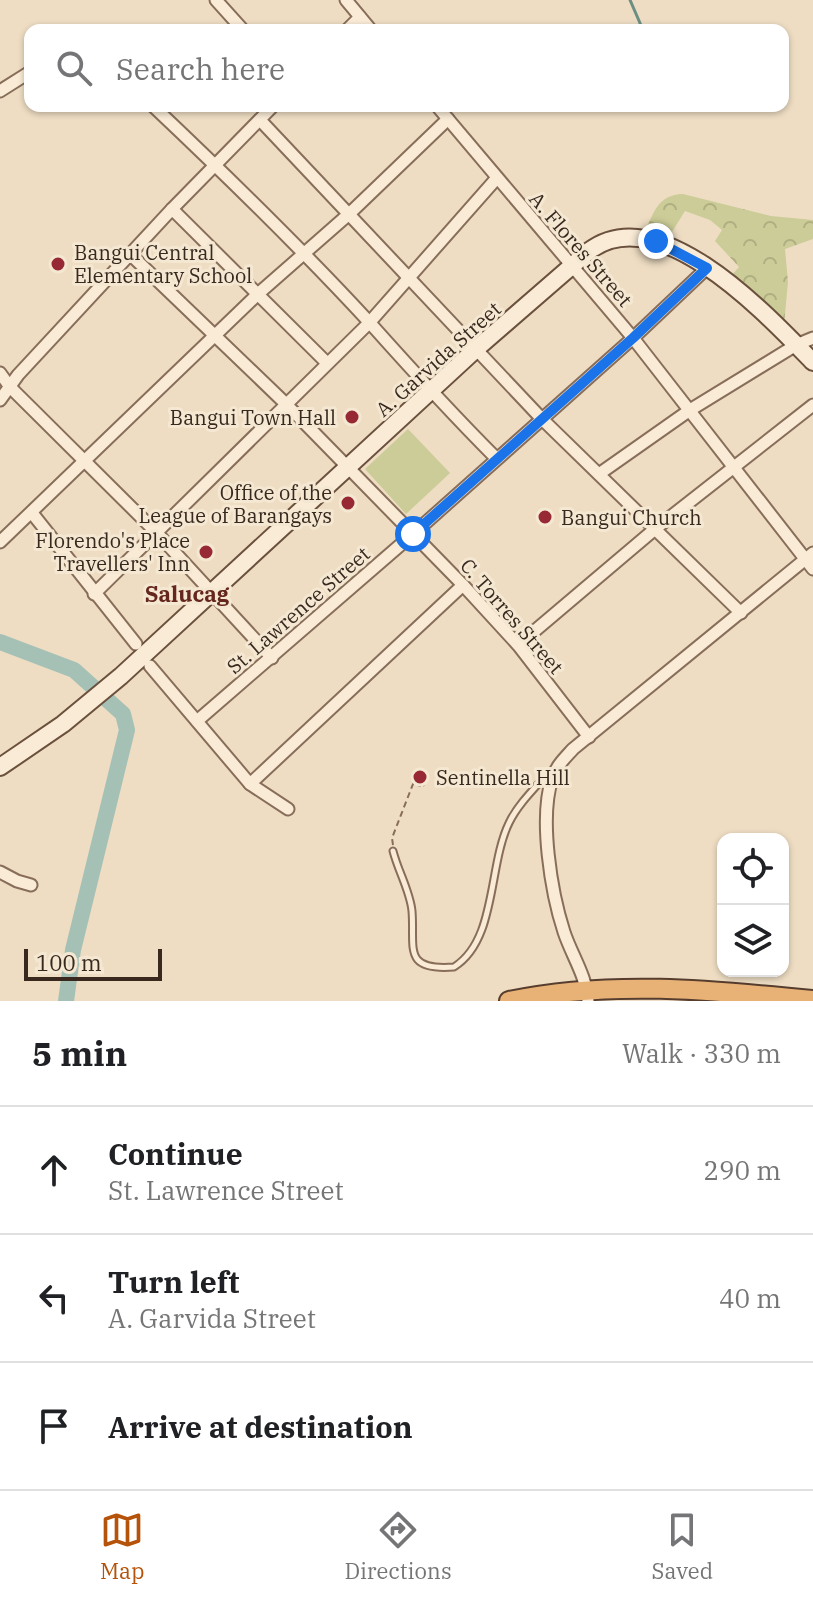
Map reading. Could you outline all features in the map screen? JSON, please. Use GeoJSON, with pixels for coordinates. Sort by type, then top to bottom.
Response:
{"type":"FeatureCollection","features":[{"type":"Feature","properties":{"kind":"highway"},"geometry":{"type":"LineString","coordinates":[[509,1001],[688,995],[813,1000]]}},
{"type":"Feature","properties":{"kind":"main road","name":"A. Garvida Street"},"geometry":{"type":"LineString","coordinates":[[0,767],[63,724],[121,676],[476,349],[606,240],[634,236],[666,246],[707,268],[748,298],[813,362]]}},
{"type":"Feature","properties":{"kind":"street"},"geometry":{"type":"LineString","coordinates":[[216,0],[238,24]]}},
{"type":"Feature","properties":{"kind":"street"},"geometry":{"type":"LineString","coordinates":[[346,0],[366,24]]}},
{"type":"Feature","properties":{"kind":"street"},"geometry":{"type":"LineString","coordinates":[[353,24],[360,17]]}},
{"type":"Feature","properties":{"kind":"street"},"geometry":{"type":"LineString","coordinates":[[0,91],[24,76]]}},
{"type":"Feature","properties":{"kind":"street"},"geometry":{"type":"LineString","coordinates":[[159,112],[302,254],[496,458]]}},
{"type":"Feature","properties":{"kind":"street"},"geometry":{"type":"LineString","coordinates":[[0,400],[18,375],[130,254],[267,112]]}},
{"type":"Feature","properties":{"kind":"street","name":"A. Flores Street"},"geometry":{"type":"LineString","coordinates":[[442,112],[496,179],[573,265],[811,560]]}},
{"type":"Feature","properties":{"kind":"street"},"geometry":{"type":"LineString","coordinates":[[0,542],[259,293],[349,214],[448,119]]}},
{"type":"Feature","properties":{"kind":"street"},"geometry":{"type":"LineString","coordinates":[[260,120],[541,418],[741,613]]}},
{"type":"Feature","properties":{"kind":"street"},"geometry":{"type":"LineString","coordinates":[[94,594],[369,323],[496,179]]}},
{"type":"Feature","properties":{"kind":"street"},"geometry":{"type":"LineString","coordinates":[[172,209],[327,363]]}},
{"type":"Feature","properties":{"kind":"street","name":"C. Torres Street"},"geometry":{"type":"LineString","coordinates":[[130,254],[286,404],[463,585],[518,645],[589,737]]}},
{"type":"Feature","properties":{"kind":"street","name":"St. Lawrence Street"},"geometry":{"type":"LineString","coordinates":[[197,721],[413,534],[707,268]]}},
{"type":"Feature","properties":{"kind":"street"},"geometry":{"type":"LineString","coordinates":[[599,474],[690,410],[796,345],[813,338]]}},
{"type":"Feature","properties":{"kind":"street"},"geometry":{"type":"LineString","coordinates":[[0,373],[83,462],[156,532],[272,658]]}},
{"type":"Feature","properties":{"kind":"street"},"geometry":{"type":"LineString","coordinates":[[518,645],[655,529],[813,405]]}},
{"type":"Feature","properties":{"kind":"street"},"geometry":{"type":"LineString","coordinates":[[32,513],[136,644]]}},
{"type":"Feature","properties":{"kind":"street"},"geometry":{"type":"LineString","coordinates":[[588,996],[556,901],[549,844],[551,781],[562,761],[589,737],[811,560]]}},
{"type":"Feature","properties":{"kind":"street"},"geometry":{"type":"LineString","coordinates":[[250,784],[463,585]]}},
{"type":"Feature","properties":{"kind":"street"},"geometry":{"type":"LineString","coordinates":[[150,666],[250,784],[288,809]]}},
{"type":"Feature","properties":{"kind":"street"},"geometry":{"type":"LineString","coordinates":[[0,872],[31,885]]}},
{"type":"Feature","properties":{"kind":"lane"},"geometry":{"type":"LineString","coordinates":[[393,851],[410,903],[411,945],[416,959],[427,966],[454,967],[472,951],[481,932],[509,823],[540,782],[551,781]]}},
{"type":"Feature","properties":{"kind":"path"},"geometry":{"type":"LineString","coordinates":[[392,838],[413,784],[422,786],[428,775]]}},
{"type":"Feature","properties":{"kind":"green space"},"geometry":{"type":"Polygon","coordinates":[[[683,194],[771,216],[813,220],[813,239],[785,249],[788,282],[784,325],[730,277],[739,267],[715,241],[722,230],[710,220],[685,211],[667,240],[644,232],[662,201],[683,194]]]}},
{"type":"Feature","properties":{"kind":"green space"},"geometry":{"type":"Polygon","coordinates":[[[408,429],[450,473],[406,514],[365,469],[408,429]]]}},
{"type":"Feature","properties":{"kind":"waterway"},"geometry":{"type":"LineString","coordinates":[[630,0],[640,24]]}},
{"type":"Feature","properties":{"kind":"waterway"},"geometry":{"type":"LineString","coordinates":[[0,642],[74,670],[123,714],[127,730],[73,950],[66,1001]]}},
{"type":"Feature","properties":{"kind":"place","name":"Bangui Central Elementary School"},"geometry":{"type":"Point","coordinates":[58,264]}},
{"type":"Feature","properties":{"kind":"place","name":"Bangui Town Hall"},"geometry":{"type":"Point","coordinates":[352,417]}},
{"type":"Feature","properties":{"kind":"place","name":"Office of the League of Barangays"},"geometry":{"type":"Point","coordinates":[348,503]}},
{"type":"Feature","properties":{"kind":"place","name":"Bangui Church"},"geometry":{"type":"Point","coordinates":[545,517]}},
{"type":"Feature","properties":{"kind":"place","name":"Florendo's Place Travellers' Inn"},"geometry":{"type":"Point","coordinates":[206,552]}},
{"type":"Feature","properties":{"kind":"place","name":"Sentinella Hill"},"geometry":{"type":"Point","coordinates":[420,777]}},
{"type":"Feature","properties":{"kind":"district","name":"Salucag"},"geometry":{"type":"Point","coordinates":[187,593]}},
{"type":"Feature","properties":{"kind":"route"},"geometry":{"type":"LineString","coordinates":[[413,534],[707,268],[656,241]]}}]}
